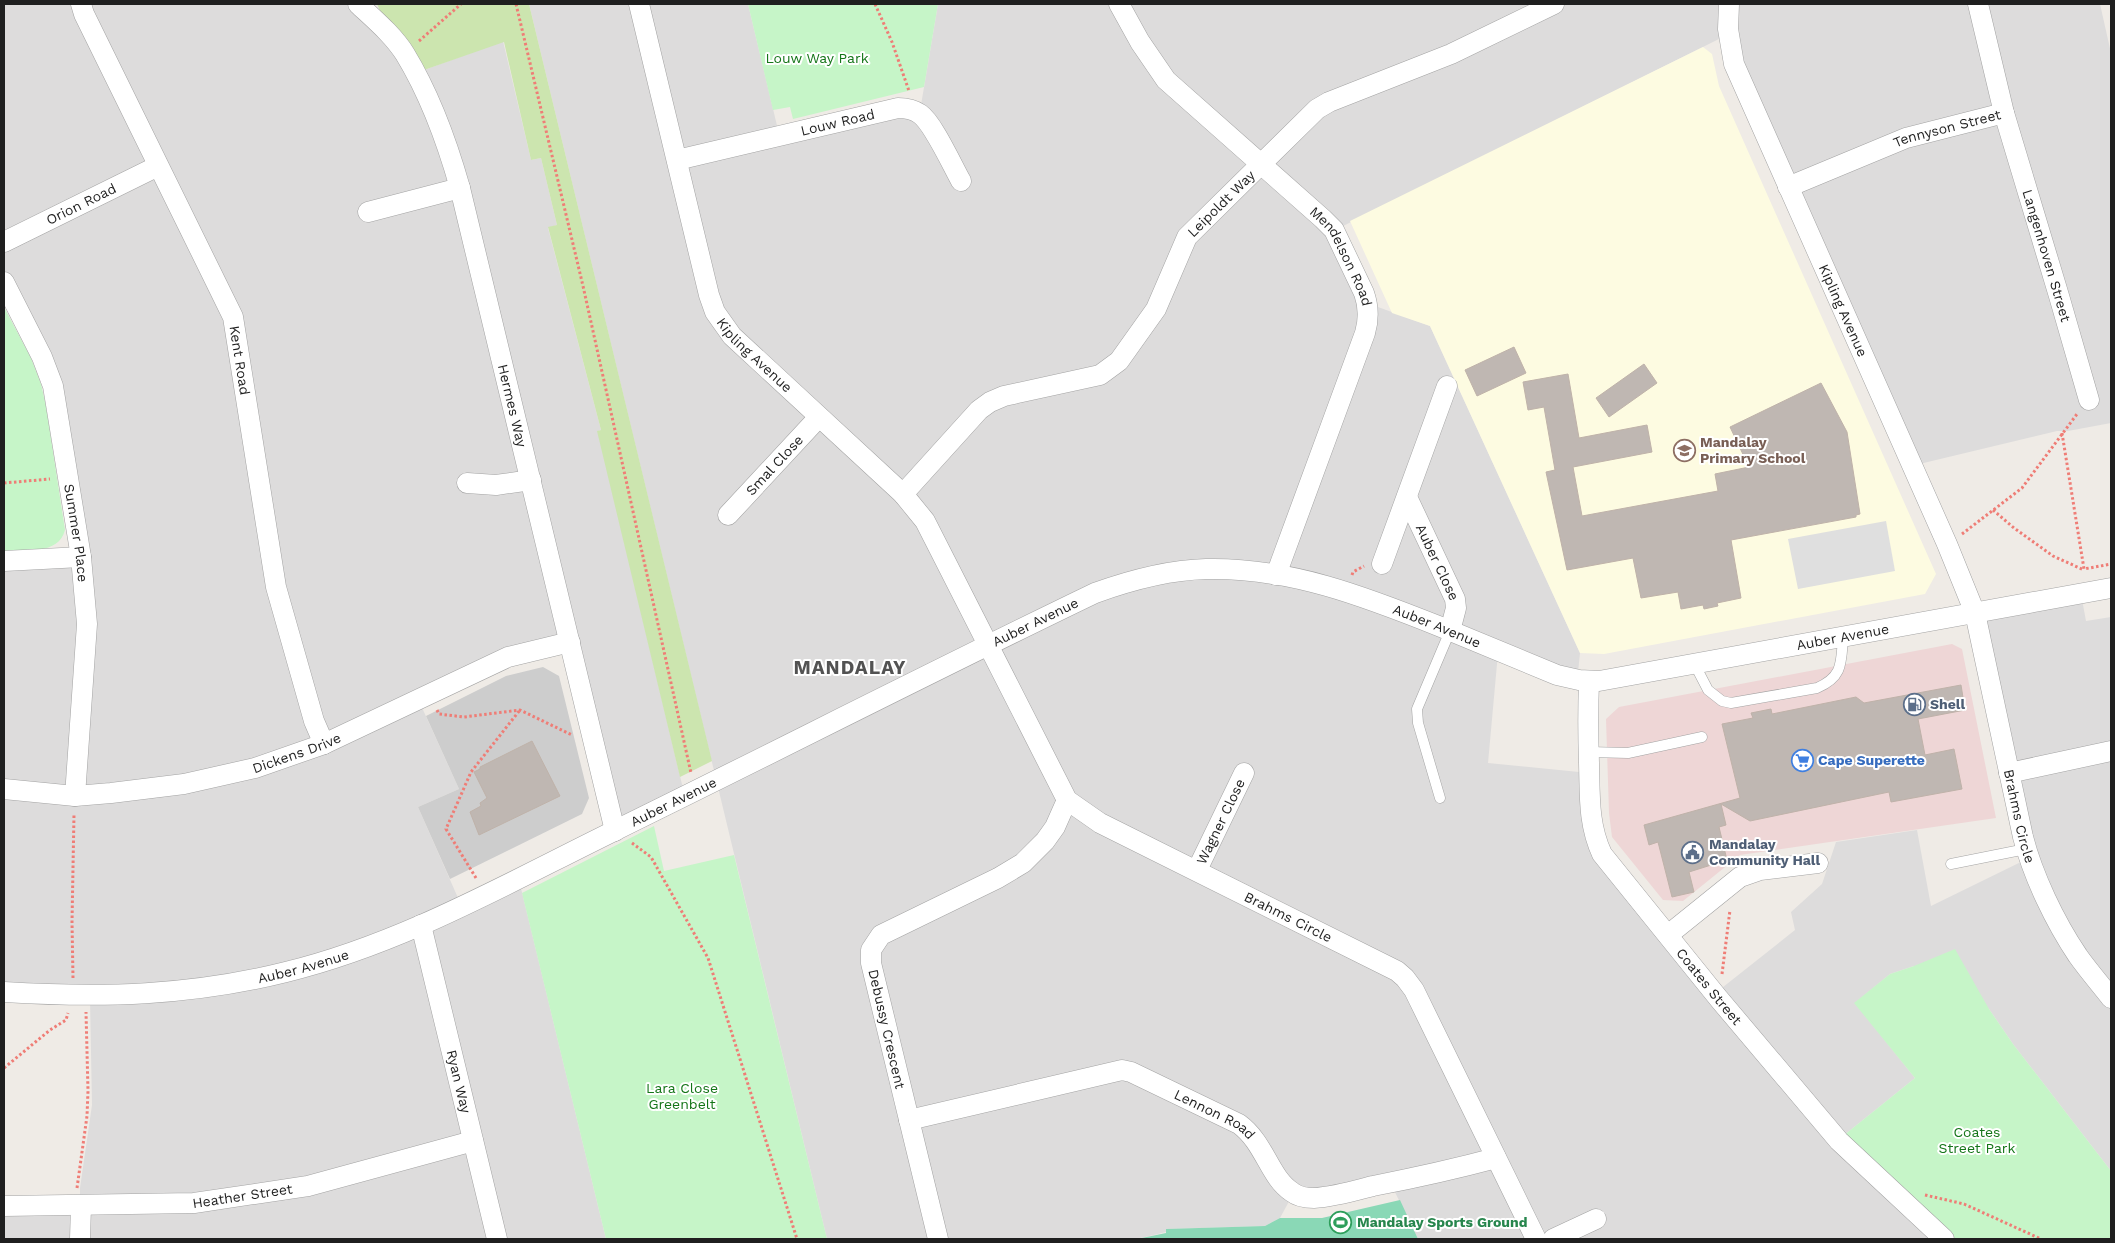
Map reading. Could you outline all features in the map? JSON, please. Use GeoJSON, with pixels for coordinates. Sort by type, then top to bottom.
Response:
{"type":"FeatureCollection","features":[{"type":"Feature","properties":{"kind":"street","name":"Kent Road"},"geometry":{"type":"LineString","coordinates":[[81,4],[84,14],[233,317],[276,587],[314,721],[324,744]]}},
{"type":"Feature","properties":{"kind":"street","name":"Hermes Way"},"geometry":{"type":"LineString","coordinates":[[358,4],[390,34],[405,54],[440,126],[460,188],[615,831]]}},
{"type":"Feature","properties":{"kind":"street","name":"Kipling Avenue"},"geometry":{"type":"LineString","coordinates":[[639,4],[709,295],[715,312],[732,336],[903,494],[925,521],[934,536],[987,645]]}},
{"type":"Feature","properties":{"kind":"street","name":"Mendelson Road"},"geometry":{"type":"LineString","coordinates":[[1119,4],[1140,42],[1166,80],[1334,230],[1364,292],[1368,315],[1365,333],[1276,575]]}},
{"type":"Feature","properties":{"kind":"street","name":"Leipoldt Way"},"geometry":{"type":"LineString","coordinates":[[903,494],[979,410],[990,402],[1004,396],[1100,375],[1119,361],[1156,309],[1187,237],[1260,163],[1323,105],[1451,54],[1554,4]]}},
{"type":"Feature","properties":{"kind":"street","name":"Kipling Avenue"},"geometry":{"type":"LineString","coordinates":[[1729,4],[1728,29],[1734,64],[1947,544],[1975,613]]}},
{"type":"Feature","properties":{"kind":"street","name":"Tennyson Street"},"geometry":{"type":"LineString","coordinates":[[1788,186],[1906,138],[2004,113],[1978,4]]}},
{"type":"Feature","properties":{"kind":"street","name":"Louw Road"},"geometry":{"type":"LineString","coordinates":[[677,160],[898,108],[915,111]]}},
{"type":"Feature","properties":{"kind":"street"},"geometry":{"type":"LineString","coordinates":[[915,111],[926,119],[961,181]]}},
{"type":"Feature","properties":{"kind":"street","name":"Langenhoven Street"},"geometry":{"type":"LineString","coordinates":[[2004,113],[2060,296],[2089,400]]}},
{"type":"Feature","properties":{"kind":"street","name":"Orion Road"},"geometry":{"type":"LineString","coordinates":[[4,242],[158,166]]}},
{"type":"Feature","properties":{"kind":"street"},"geometry":{"type":"LineString","coordinates":[[368,212],[460,188]]}},
{"type":"Feature","properties":{"kind":"street","name":"Summer Place"},"geometry":{"type":"LineString","coordinates":[[4,282],[49,375],[81,558],[87,624],[75,801]]}},
{"type":"Feature","properties":{"kind":"street","name":"Auber Close"},"geometry":{"type":"LineString","coordinates":[[1382,564],[1447,386]]}},
{"type":"Feature","properties":{"kind":"street","name":"Smal Close"},"geometry":{"type":"LineString","coordinates":[[728,515],[819,417]]}},
{"type":"Feature","properties":{"kind":"street"},"geometry":{"type":"LineString","coordinates":[[467,483],[496,485],[531,480]]}},
{"type":"Feature","properties":{"kind":"street","name":"Auber Close"},"geometry":{"type":"LineString","coordinates":[[1407,497],[1455,599],[1456,608],[1450,631]]}},
{"type":"Feature","properties":{"kind":"street"},"geometry":{"type":"LineString","coordinates":[[4,561],[81,558]]}},
{"type":"Feature","properties":{"kind":"street","name":"Auber Avenue"},"geometry":{"type":"LineString","coordinates":[[4,992],[73,988],[146,994],[193,990],[240,982],[332,959],[421,925],[486,894],[1095,592],[1148,576],[1206,569],[1276,575],[1321,584],[1370,598],[1557,675],[1589,681],[1609,681],[2111,588]]}},
{"type":"Feature","properties":{"kind":"street","name":"Brahms Circle"},"geometry":{"type":"LineString","coordinates":[[1975,613],[2026,849],[2032,867],[2078,956],[2109,991]]}},
{"type":"Feature","properties":{"kind":"street","name":"Dickens Drive"},"geometry":{"type":"LineString","coordinates":[[4,790],[75,801],[148,790],[255,768],[324,744],[508,657],[570,642]]}},
{"type":"Feature","properties":{"kind":"street","name":"Brahms Circle"},"geometry":{"type":"LineString","coordinates":[[987,645],[1067,800],[1100,823],[1397,971],[1405,978],[1414,990],[1536,1239]]}},
{"type":"Feature","properties":{"kind":"street","name":"Coates Street"},"geometry":{"type":"LineString","coordinates":[[1589,681],[1590,820],[1595,840],[1602,854],[1719,999],[1839,1141],[1944,1239]]}},
{"type":"Feature","properties":{"kind":"street"},"geometry":{"type":"LineString","coordinates":[[2009,773],[2111,751]]}},
{"type":"Feature","properties":{"kind":"street","name":"Wagner Close"},"geometry":{"type":"LineString","coordinates":[[1197,870],[1244,773]]}},
{"type":"Feature","properties":{"kind":"street","name":"Debussy Crescent"},"geometry":{"type":"LineString","coordinates":[[938,1239],[871,962],[874,944],[881,935],[1005,874],[1023,863],[1045,841],[1055,827],[1067,800]]}},
{"type":"Feature","properties":{"kind":"street"},"geometry":{"type":"LineString","coordinates":[[1668,935],[1740,877],[1750,873],[1818,863]]}},
{"type":"Feature","properties":{"kind":"street","name":"Ryan Way"},"geometry":{"type":"LineString","coordinates":[[421,925],[497,1239]]}},
{"type":"Feature","properties":{"kind":"street","name":"Lennon Road"},"geometry":{"type":"LineString","coordinates":[[909,1120],[1122,1070],[1131,1072],[1239,1124],[1254,1136],[1279,1180],[1287,1188],[1302,1197],[1326,1196],[1496,1158]]}},
{"type":"Feature","properties":{"kind":"street","name":"Heather Street"},"geometry":{"type":"LineString","coordinates":[[4,1206],[78,1201],[194,1203],[308,1186],[473,1141]]}},
{"type":"Feature","properties":{"kind":"street"},"geometry":{"type":"LineString","coordinates":[[78,1201],[80,1239]]}},
{"type":"Feature","properties":{"kind":"street"},"geometry":{"type":"LineString","coordinates":[[1554,1239],[1596,1218]]}},
{"type":"Feature","properties":{"kind":"lane"},"geometry":{"type":"LineString","coordinates":[[1440,798],[1418,723],[1417,709],[1450,631]]}},
{"type":"Feature","properties":{"kind":"lane"},"geometry":{"type":"LineString","coordinates":[[1695,665],[1713,696],[1731,703],[1743,702],[1816,688],[1833,680],[1841,663],[1843,638]]}},
{"type":"Feature","properties":{"kind":"lane"},"geometry":{"type":"LineString","coordinates":[[1589,752],[1628,753],[1702,737]]}},
{"type":"Feature","properties":{"kind":"lane"},"geometry":{"type":"LineString","coordinates":[[1951,864],[2026,849]]}},
{"type":"Feature","properties":{"kind":"path"},"geometry":{"type":"LineString","coordinates":[[405,54],[461,4]]}},
{"type":"Feature","properties":{"kind":"path"},"geometry":{"type":"LineString","coordinates":[[516,4],[590,315],[695,791]]}},
{"type":"Feature","properties":{"kind":"path"},"geometry":{"type":"LineString","coordinates":[[875,4],[892,42],[915,111]]}},
{"type":"Feature","properties":{"kind":"path"},"geometry":{"type":"LineString","coordinates":[[1947,544],[2022,488],[2062,432],[2089,400]]}},
{"type":"Feature","properties":{"kind":"path"},"geometry":{"type":"LineString","coordinates":[[2062,432],[2084,569],[2090,592]]}},
{"type":"Feature","properties":{"kind":"path"},"geometry":{"type":"LineString","coordinates":[[4,483],[68,478]]}},
{"type":"Feature","properties":{"kind":"path"},"geometry":{"type":"LineString","coordinates":[[1993,510],[2052,556],[2084,569],[2111,564]]}},
{"type":"Feature","properties":{"kind":"path"},"geometry":{"type":"LineString","coordinates":[[1347,591],[1353,572],[1365,566],[1382,564]]}},
{"type":"Feature","properties":{"kind":"path"},"geometry":{"type":"LineString","coordinates":[[426,695],[440,714],[464,717],[520,710],[594,744]]}},
{"type":"Feature","properties":{"kind":"path"},"geometry":{"type":"LineString","coordinates":[[486,894],[446,829],[471,772],[520,710]]}},
{"type":"Feature","properties":{"kind":"path"},"geometry":{"type":"LineString","coordinates":[[4,1068],[50,1030],[66,1020],[73,988],[72,922],[75,801]]}},
{"type":"Feature","properties":{"kind":"path"},"geometry":{"type":"LineString","coordinates":[[615,831],[651,857],[708,958],[797,1239]]}},
{"type":"Feature","properties":{"kind":"path"},"geometry":{"type":"LineString","coordinates":[[1719,999],[1730,904],[1723,891]]}},
{"type":"Feature","properties":{"kind":"path"},"geometry":{"type":"LineString","coordinates":[[78,1201],[88,1091],[86,1013]]}},
{"type":"Feature","properties":{"kind":"path"},"geometry":{"type":"LineString","coordinates":[[1906,1203],[1917,1193],[1964,1204],[2041,1239]]}},
{"type":"Feature","properties":{"kind":"shaded area"},"geometry":{"type":"Polygon","coordinates":[[[4,4],[356,4],[424,70],[503,41],[531,160],[541,158],[557,225],[548,228],[601,430],[598,431],[685,797],[614,832],[569,643],[419,701],[459,789],[418,807],[462,907],[519,880],[606,1239],[4,1239],[4,1208],[80,1207],[80,1188],[92,1105],[90,998],[4,993],[4,560],[79,556],[51,386],[4,285],[4,4]]]}},
{"type":"Feature","properties":{"kind":"shaded area"},"geometry":{"type":"Polygon","coordinates":[[[529,4],[748,4],[779,134],[920,111],[938,4],[2100,4],[2111,53],[2111,423],[2068,431],[2057,431],[1911,466],[1727,35],[1333,231],[1367,303],[1430,326],[1580,653],[1577,682],[1498,653],[1488,763],[1589,773],[1589,820],[1713,995],[1795,930],[1791,912],[1822,884],[1836,842],[1917,830],[1931,906],[2027,859],[1974,615],[2081,594],[2086,621],[2111,617],[2111,1171],[2013,1044],[1989,1009],[1914,966],[1890,974],[1855,1003],[1915,1078],[1843,1136],[1941,1239],[1418,1239],[1391,1184],[1293,1194],[1280,1218],[1265,1226],[1166,1229],[1166,1232],[1137,1239],[827,1239],[529,4]]]}},
{"type":"Feature","properties":{"kind":"shaded area","name":"Mandalay Primary School"},"geometry":{"type":"Polygon","coordinates":[[[1703,47],[1712,54],[1719,86],[1936,574],[1925,594],[1604,654],[1580,653],[1430,326],[1392,313],[1350,221],[1703,47]]]}},
{"type":"Feature","properties":{"kind":"shaded area"},"geometry":{"type":"Polygon","coordinates":[[[1886,521],[1895,571],[1798,589],[1788,539],[1886,521]]]}},
{"type":"Feature","properties":{"kind":"shaded area"},"geometry":{"type":"Polygon","coordinates":[[[1952,644],[1962,649],[1996,818],[1740,855],[1683,901],[1663,900],[1612,837],[1609,813],[1606,719],[1619,707],[1952,644]]]}},
{"type":"Feature","properties":{"kind":"shaded area"},"geometry":{"type":"Polygon","coordinates":[[[543,667],[559,676],[589,798],[582,814],[450,879],[418,807],[459,789],[426,716],[506,676],[543,667]]]}},
{"type":"Feature","properties":{"kind":"green space"},"geometry":{"type":"Polygon","coordinates":[[[377,4],[529,4],[712,761],[680,777],[597,431],[601,430],[548,227],[557,225],[541,158],[531,160],[504,42],[424,70],[381,13],[377,4]]]}},
{"type":"Feature","properties":{"kind":"green space","name":"Louw Way Park"},"geometry":{"type":"Polygon","coordinates":[[[748,4],[938,4],[924,87],[793,119],[790,107],[773,110],[748,4]]]}},
{"type":"Feature","properties":{"kind":"green space"},"geometry":{"type":"Polygon","coordinates":[[[4,307],[31,358],[41,384],[65,530],[56,544],[40,550],[4,552],[4,307]]]}},
{"type":"Feature","properties":{"kind":"green space","name":"Lara Close Greenbelt"},"geometry":{"type":"Polygon","coordinates":[[[654,826],[664,871],[734,855],[827,1239],[606,1239],[522,893],[654,826]]]}},
{"type":"Feature","properties":{"kind":"green space","name":"Coates Street Park"},"geometry":{"type":"Polygon","coordinates":[[[1955,949],[1989,1009],[2013,1044],[2111,1171],[2111,1239],[1956,1239],[1843,1136],[1915,1078],[1854,1003],[1890,974],[1955,949]]]}},
{"type":"Feature","properties":{"kind":"green space","name":"Mandalay Sports Ground"},"geometry":{"type":"Polygon","coordinates":[[[1400,1200],[1418,1239],[1137,1239],[1166,1233],[1166,1229],[1265,1226],[1280,1218],[1322,1218],[1400,1200]]]}},
{"type":"Feature","properties":{"kind":"building"},"geometry":{"type":"Polygon","coordinates":[[[1514,347],[1526,373],[1477,396],[1465,370],[1514,347]]]}},
{"type":"Feature","properties":{"kind":"building"},"geometry":{"type":"Polygon","coordinates":[[[1644,364],[1657,383],[1609,417],[1596,398],[1644,364]]]}},
{"type":"Feature","properties":{"kind":"building"},"geometry":{"type":"Polygon","coordinates":[[[1568,374],[1579,438],[1647,425],[1652,452],[1573,467],[1582,516],[1718,491],[1715,474],[1749,467],[1730,427],[1821,383],[1847,432],[1860,514],[1856,515],[1856,517],[1731,540],[1741,598],[1717,603],[1718,606],[1704,609],[1703,605],[1681,609],[1678,592],[1641,598],[1633,558],[1567,570],[1546,472],[1555,470],[1544,407],[1528,410],[1523,382],[1568,374]]]}},
{"type":"Feature","properties":{"kind":"building"},"geometry":{"type":"Polygon","coordinates":[[[1961,685],[1965,710],[1918,719],[1925,755],[1954,749],[1962,789],[1891,802],[1889,792],[1750,821],[1721,804],[1726,825],[1719,827],[1727,860],[1689,872],[1694,892],[1672,897],[1658,842],[1649,845],[1644,825],[1740,798],[1722,724],[1753,718],[1751,713],[1771,709],[1772,714],[1856,697],[1864,703],[1961,685]]]}},
{"type":"Feature","properties":{"kind":"building"},"geometry":{"type":"Polygon","coordinates":[[[532,741],[560,796],[479,835],[470,812],[481,806],[480,803],[487,798],[474,772],[480,769],[480,767],[532,741]]]}},
{"type":"Feature","properties":{"kind":"place","name":"Mandalay Primary School"},"geometry":{"type":"Point","coordinates":[1684,450]}},
{"type":"Feature","properties":{"kind":"place","name":"Shell"},"geometry":{"type":"Point","coordinates":[1914,704]}},
{"type":"Feature","properties":{"kind":"place","name":"Cape Superette"},"geometry":{"type":"Point","coordinates":[1802,760]}},
{"type":"Feature","properties":{"kind":"place","name":"Mandalay Community Hall"},"geometry":{"type":"Point","coordinates":[1693,852]}},
{"type":"Feature","properties":{"kind":"place","name":"Mandalay Sports Ground"},"geometry":{"type":"Point","coordinates":[1341,1222]}},
{"type":"Feature","properties":{"kind":"district","name":"MANDALAY"},"geometry":{"type":"Point","coordinates":[850,667]}}]}
